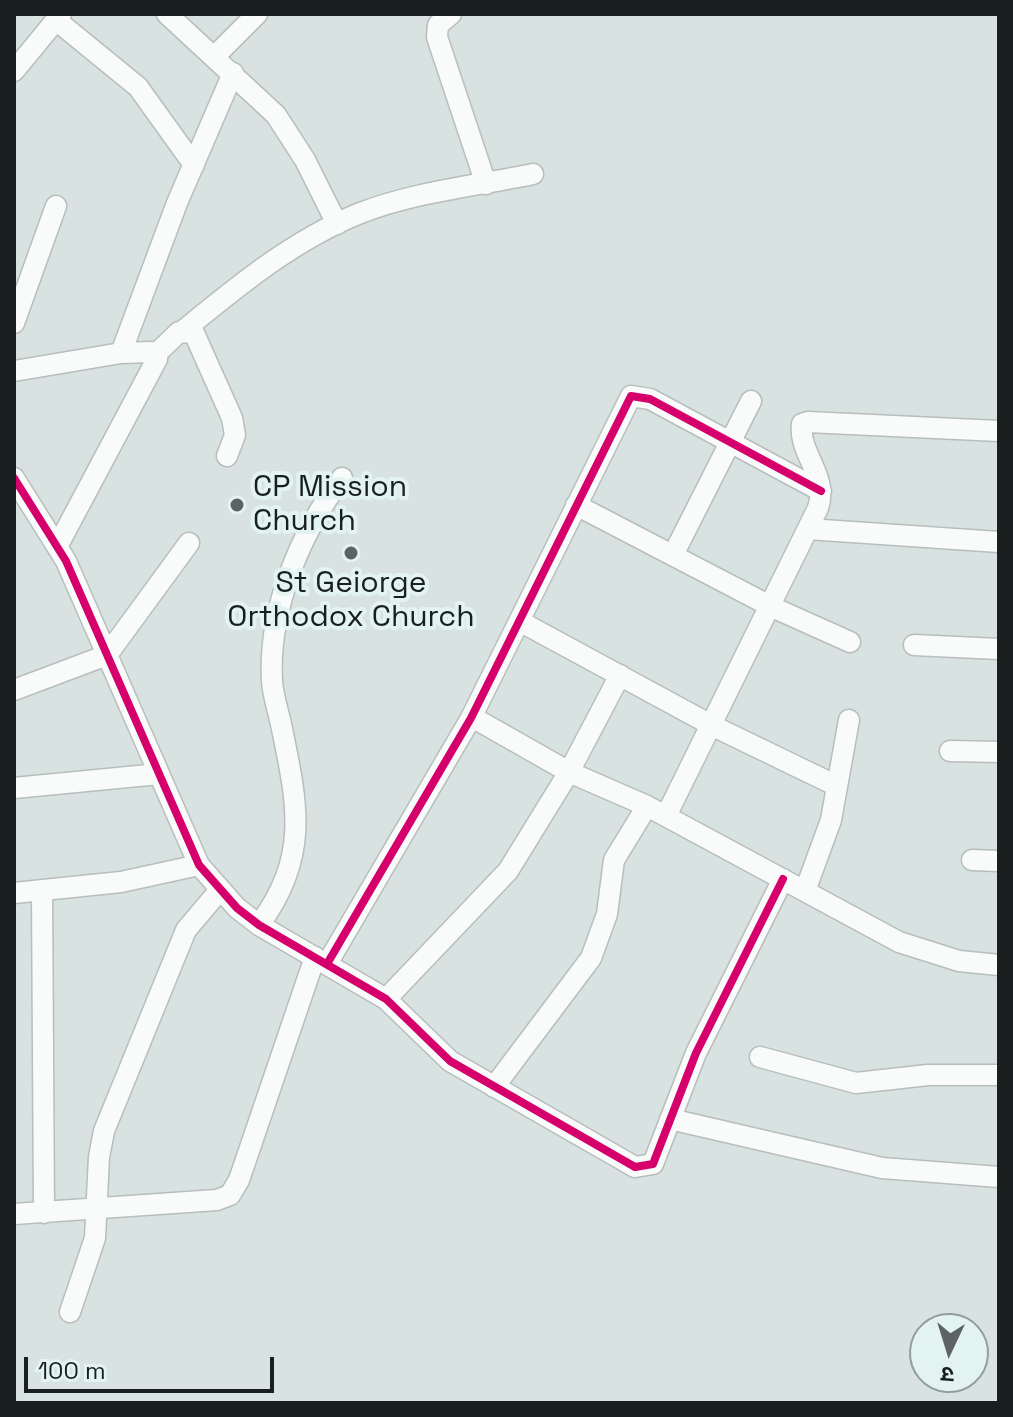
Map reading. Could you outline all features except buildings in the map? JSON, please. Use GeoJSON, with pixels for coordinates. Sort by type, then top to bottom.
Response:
{"type":"FeatureCollection","features":[{"type":"Feature","properties":{"kind":"street"},"geometry":{"type":"LineString","coordinates":[[167,14],[233,73],[287,129],[337,224]]}},
{"type":"Feature","properties":{"kind":"street"},"geometry":{"type":"LineString","coordinates":[[214,57],[257,14]]}},
{"type":"Feature","properties":{"kind":"street"},"geometry":{"type":"LineString","coordinates":[[451,14],[438,25],[437,37],[486,184]]}},
{"type":"Feature","properties":{"kind":"street"},"geometry":{"type":"LineString","coordinates":[[14,71],[59,17],[138,87],[194,165]]}},
{"type":"Feature","properties":{"kind":"street"},"geometry":{"type":"LineString","coordinates":[[121,353],[233,73]]}},
{"type":"Feature","properties":{"kind":"street"},"geometry":{"type":"LineString","coordinates":[[14,371],[121,353],[156,354],[279,255],[337,224],[397,203],[533,174]]}},
{"type":"Feature","properties":{"kind":"street"},"geometry":{"type":"LineString","coordinates":[[14,323],[56,206]]}},
{"type":"Feature","properties":{"kind":"street"},"geometry":{"type":"LineString","coordinates":[[184,330],[194,333],[202,346],[232,418],[235,435],[227,456]]}},
{"type":"Feature","properties":{"kind":"street"},"geometry":{"type":"LineString","coordinates":[[58,545],[156,364],[156,354]]}},
{"type":"Feature","properties":{"kind":"street"},"geometry":{"type":"LineString","coordinates":[[14,1214],[217,1200],[230,1195],[239,1180],[321,961],[472,717],[631,396],[650,399],[821,491]]}},
{"type":"Feature","properties":{"kind":"street"},"geometry":{"type":"LineString","coordinates":[[673,555],[751,401]]}},
{"type":"Feature","properties":{"kind":"street"},"geometry":{"type":"LineString","coordinates":[[666,816],[808,529],[821,491],[801,431],[806,422],[999,431]]}},
{"type":"Feature","properties":{"kind":"street"},"geometry":{"type":"LineString","coordinates":[[14,478],[58,545],[199,865],[219,891],[259,925],[386,999],[450,1061],[635,1167],[653,1164],[696,1053],[783,879]]}},
{"type":"Feature","properties":{"kind":"street"},"geometry":{"type":"LineString","coordinates":[[259,925],[280,897],[296,846],[297,798],[272,682],[274,636],[292,571],[317,510],[342,478]]}},
{"type":"Feature","properties":{"kind":"street"},"geometry":{"type":"LineString","coordinates":[[576,505],[772,607],[850,642]]}},
{"type":"Feature","properties":{"kind":"street"},"geometry":{"type":"LineString","coordinates":[[808,529],[999,542]]}},
{"type":"Feature","properties":{"kind":"street"},"geometry":{"type":"LineString","coordinates":[[14,690],[107,655],[189,543]]}},
{"type":"Feature","properties":{"kind":"street"},"geometry":{"type":"LineString","coordinates":[[521,622],[713,726],[837,786]]}},
{"type":"Feature","properties":{"kind":"street"},"geometry":{"type":"LineString","coordinates":[[914,645],[999,649]]}},
{"type":"Feature","properties":{"kind":"street"},"geometry":{"type":"LineString","coordinates":[[386,999],[500,882],[569,772],[620,675]]}},
{"type":"Feature","properties":{"kind":"street"},"geometry":{"type":"LineString","coordinates":[[472,717],[569,772],[647,806],[928,954],[999,965]]}},
{"type":"Feature","properties":{"kind":"street"},"geometry":{"type":"LineString","coordinates":[[805,891],[826,840],[849,720]]}},
{"type":"Feature","properties":{"kind":"street"},"geometry":{"type":"LineString","coordinates":[[950,751],[999,752]]}},
{"type":"Feature","properties":{"kind":"street"},"geometry":{"type":"LineString","coordinates":[[14,788],[159,774]]}},
{"type":"Feature","properties":{"kind":"street"},"geometry":{"type":"LineString","coordinates":[[494,1087],[591,958],[607,914],[614,860],[647,806]]}},
{"type":"Feature","properties":{"kind":"street"},"geometry":{"type":"LineString","coordinates":[[972,860],[999,861]]}},
{"type":"Feature","properties":{"kind":"street"},"geometry":{"type":"LineString","coordinates":[[14,893],[121,882],[199,865]]}},
{"type":"Feature","properties":{"kind":"street"},"geometry":{"type":"LineString","coordinates":[[42,890],[44,1213]]}},
{"type":"Feature","properties":{"kind":"street"},"geometry":{"type":"LineString","coordinates":[[70,1312],[95,1238],[99,1210],[99,1157],[104,1131],[186,930],[219,891]]}},
{"type":"Feature","properties":{"kind":"street"},"geometry":{"type":"LineString","coordinates":[[760,1057],[856,1083],[928,1075],[999,1075]]}},
{"type":"Feature","properties":{"kind":"street"},"geometry":{"type":"LineString","coordinates":[[670,1119],[882,1168],[999,1177]]}},
{"type":"Feature","properties":{"kind":"cycle path"},"geometry":{"type":"LineString","coordinates":[[327,964],[471,718],[631,396],[650,399],[821,491]]}},
{"type":"Feature","properties":{"kind":"cycle path"},"geometry":{"type":"LineString","coordinates":[[14,478],[66,561],[199,865],[237,908],[259,925],[386,999],[450,1061],[635,1167],[653,1164],[696,1053],[783,879]]}},
{"type":"Feature","properties":{"kind":"place","name":"CP Mission Church"},"geometry":{"type":"Point","coordinates":[237,505]}},
{"type":"Feature","properties":{"kind":"place","name":"St Geiorge Orthodox Church"},"geometry":{"type":"Point","coordinates":[351,553]}}]}
